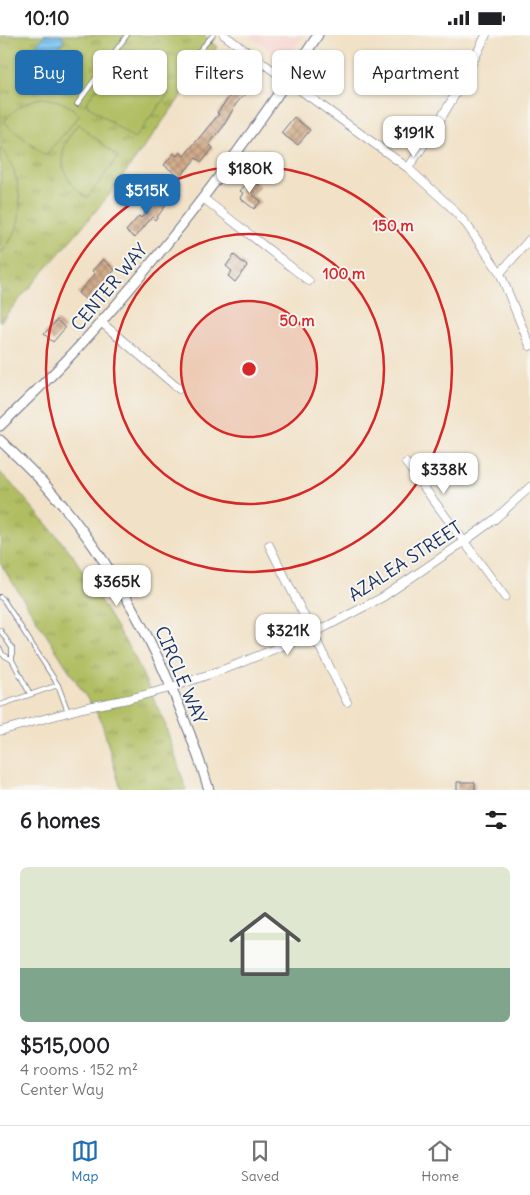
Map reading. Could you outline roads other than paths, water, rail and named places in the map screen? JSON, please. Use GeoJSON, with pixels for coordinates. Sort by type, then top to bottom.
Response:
{"type":"FeatureCollection","features":[{"type":"Feature","properties":{"kind":"street"},"geometry":{"type":"LineString","coordinates":[[224,35],[272,68]]}},
{"type":"Feature","properties":{"kind":"street","name":"CENTER WAY"},"geometry":{"type":"LineString","coordinates":[[308,50],[318,35]]}},
{"type":"Feature","properties":{"kind":"street"},"geometry":{"type":"LineString","coordinates":[[408,167],[454,100],[486,35]]}},
{"type":"Feature","properties":{"kind":"street","name":"CENTER WAY"},"geometry":{"type":"LineString","coordinates":[[0,427],[47,381],[154,260],[203,198],[278,95]]}},
{"type":"Feature","properties":{"kind":"street"},"geometry":{"type":"LineString","coordinates":[[310,95],[408,167],[468,225],[500,273],[530,346]]}},
{"type":"Feature","properties":{"kind":"street"},"geometry":{"type":"LineString","coordinates":[[203,198],[309,281]]}},
{"type":"Feature","properties":{"kind":"street"},"geometry":{"type":"LineString","coordinates":[[500,273],[530,239]]}},
{"type":"Feature","properties":{"kind":"street"},"geometry":{"type":"LineString","coordinates":[[101,322],[179,389]]}},
{"type":"Feature","properties":{"kind":"street","name":"CIRCLE WAY"},"geometry":{"type":"LineString","coordinates":[[0,440],[48,488],[85,535],[112,574],[142,627],[170,688],[187,728],[209,790]]}},
{"type":"Feature","properties":{"kind":"street"},"geometry":{"type":"LineString","coordinates":[[406,463],[465,541],[504,597]]}},
{"type":"Feature","properties":{"kind":"street","name":"AZALEA STREET"},"geometry":{"type":"LineString","coordinates":[[0,731],[68,712],[170,688],[233,666],[314,633],[384,597],[495,519],[530,487]]}},
{"type":"Feature","properties":{"kind":"street"},"geometry":{"type":"LineString","coordinates":[[269,545],[347,702]]}},
{"type":"Feature","properties":{"kind":"lane"},"geometry":{"type":"LineString","coordinates":[[77,104],[127,35]]}},
{"type":"Feature","properties":{"kind":"lane"},"geometry":{"type":"LineString","coordinates":[[200,50],[213,35]]}},
{"type":"Feature","properties":{"kind":"lane"},"geometry":{"type":"LineString","coordinates":[[0,597],[58,685],[68,712]]}},
{"type":"Feature","properties":{"kind":"lane"},"geometry":{"type":"LineString","coordinates":[[0,629],[12,648],[12,661]]}},
{"type":"Feature","properties":{"kind":"lane"},"geometry":{"type":"LineString","coordinates":[[0,649],[12,661],[30,694]]}},
{"type":"Feature","properties":{"kind":"lane"},"geometry":{"type":"LineString","coordinates":[[0,705],[58,685]]}},
{"type":"Feature","properties":{"kind":"water"},"geometry":{"type":"Polygon","coordinates":[[[45,35],[60,35],[65,39],[56,50],[32,50],[45,35]]]}}]}
